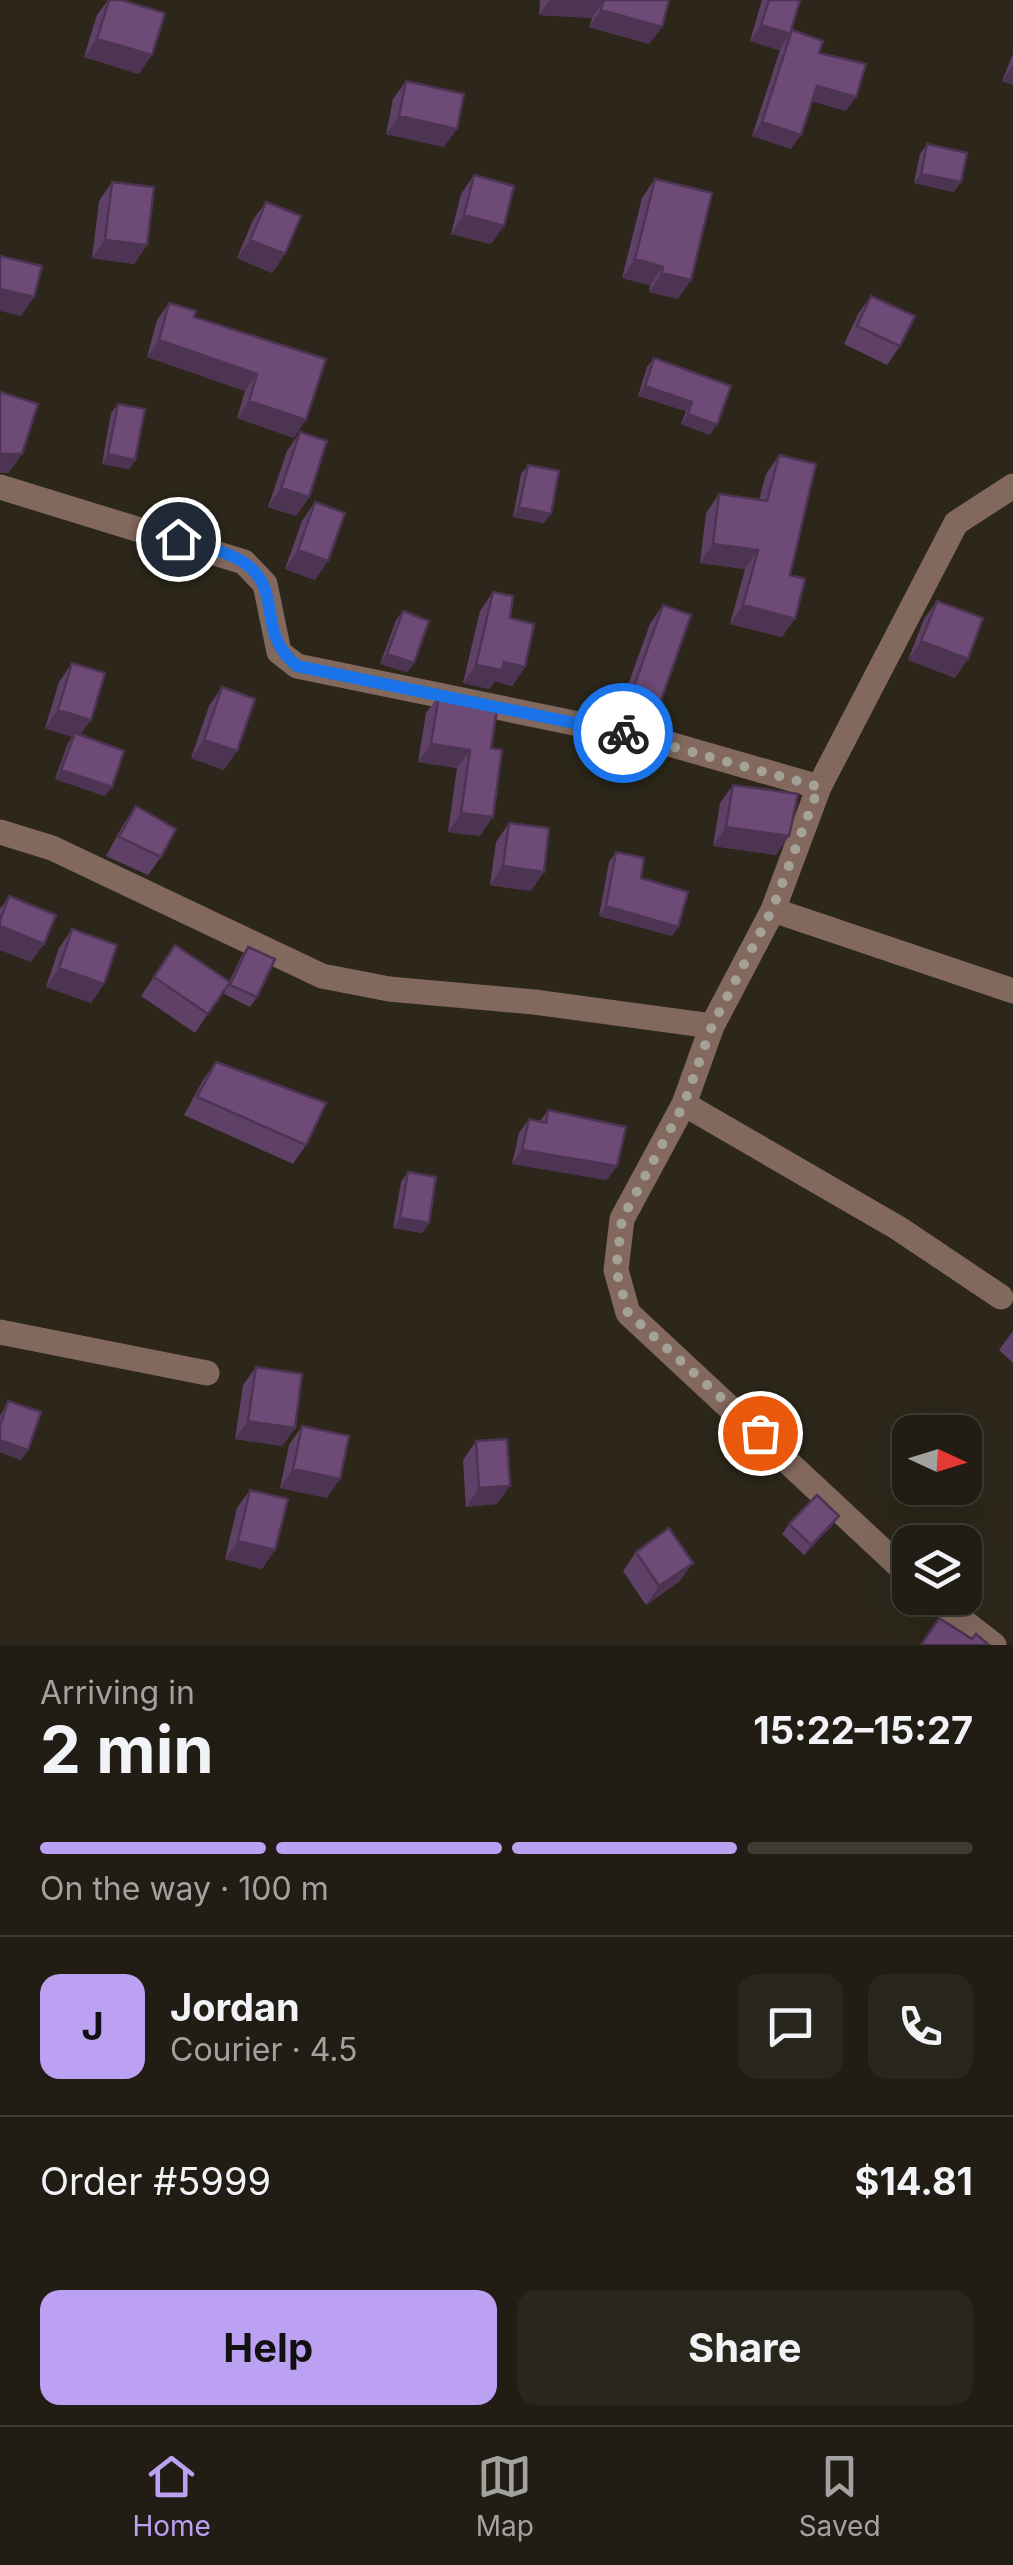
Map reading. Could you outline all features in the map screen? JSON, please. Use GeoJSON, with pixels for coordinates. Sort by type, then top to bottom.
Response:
{"type":"FeatureCollection","features":[{"type":"Feature","properties":{"kind":"street"},"geometry":{"type":"LineString","coordinates":[[892,1559],[628,1313],[616,1270],[622,1219],[684,1104],[712,1026],[772,910],[819,787],[956,523],[1013,486]]}},
{"type":"Feature","properties":{"kind":"street"},"geometry":{"type":"LineString","coordinates":[[0,487],[244,562],[265,584],[279,652],[297,666],[652,739],[819,787]]}},
{"type":"Feature","properties":{"kind":"street"},"geometry":{"type":"LineString","coordinates":[[0,832],[52,848],[322,976],[389,989],[534,1002],[712,1026]]}},
{"type":"Feature","properties":{"kind":"street"},"geometry":{"type":"LineString","coordinates":[[772,910],[1013,991]]}},
{"type":"Feature","properties":{"kind":"street"},"geometry":{"type":"LineString","coordinates":[[684,1104],[898,1228],[1000,1297]]}},
{"type":"Feature","properties":{"kind":"street"},"geometry":{"type":"LineString","coordinates":[[0,1332],[206,1373]]}},
{"type":"Feature","properties":{"kind":"street"},"geometry":{"type":"LineString","coordinates":[[956,1615],[994,1645]]}},
{"type":"Feature","properties":{"kind":"building"},"geometry":{"type":"Polygon","coordinates":[[[109,0],[165,13],[152,55],[97,39],[109,0]]]}},
{"type":"Feature","properties":{"kind":"building"},"geometry":{"type":"Polygon","coordinates":[[[604,0],[669,0],[662,27],[601,10],[604,0]]]}},
{"type":"Feature","properties":{"kind":"building"},"geometry":{"type":"Polygon","coordinates":[[[769,0],[800,0],[790,34],[761,25],[769,0]]]}},
{"type":"Feature","properties":{"kind":"building"},"geometry":{"type":"Polygon","coordinates":[[[792,30],[823,41],[819,53],[866,64],[856,97],[817,86],[801,135],[762,122],[792,30]]]}},
{"type":"Feature","properties":{"kind":"building"},"geometry":{"type":"Polygon","coordinates":[[[406,81],[464,94],[457,129],[399,116],[406,81]]]}},
{"type":"Feature","properties":{"kind":"building"},"geometry":{"type":"Polygon","coordinates":[[[927,144],[967,153],[961,182],[921,174],[927,144]]]}},
{"type":"Feature","properties":{"kind":"building"},"geometry":{"type":"Polygon","coordinates":[[[474,175],[514,186],[504,226],[464,215],[474,175]]]}},
{"type":"Feature","properties":{"kind":"building"},"geometry":{"type":"Polygon","coordinates":[[[655,179],[712,193],[691,280],[662,273],[663,267],[635,259],[655,179]]]}},
{"type":"Feature","properties":{"kind":"building"},"geometry":{"type":"Polygon","coordinates":[[[112,182],[154,187],[147,245],[105,240],[112,182]]]}},
{"type":"Feature","properties":{"kind":"building"},"geometry":{"type":"Polygon","coordinates":[[[266,202],[301,216],[285,254],[250,240],[266,202]]]}},
{"type":"Feature","properties":{"kind":"building"},"geometry":{"type":"Polygon","coordinates":[[[0,256],[42,266],[34,297],[0,289],[0,256]]]}},
{"type":"Feature","properties":{"kind":"building"},"geometry":{"type":"Polygon","coordinates":[[[871,296],[915,316],[900,346],[857,326],[871,296]]]}},
{"type":"Feature","properties":{"kind":"building"},"geometry":{"type":"Polygon","coordinates":[[[169,303],[196,311],[194,317],[326,359],[306,420],[249,401],[257,374],[159,340],[169,303]]]}},
{"type":"Feature","properties":{"kind":"building"},"geometry":{"type":"Polygon","coordinates":[[[654,358],[731,386],[717,425],[688,414],[692,402],[645,386],[654,358]]]}},
{"type":"Feature","properties":{"kind":"building"},"geometry":{"type":"Polygon","coordinates":[[[0,392],[38,404],[22,454],[0,454],[0,392]]]}},
{"type":"Feature","properties":{"kind":"building"},"geometry":{"type":"Polygon","coordinates":[[[118,404],[145,409],[135,460],[108,454],[118,404]]]}},
{"type":"Feature","properties":{"kind":"building"},"geometry":{"type":"Polygon","coordinates":[[[300,432],[327,441],[309,497],[281,488],[300,432]]]}},
{"type":"Feature","properties":{"kind":"building"},"geometry":{"type":"Polygon","coordinates":[[[779,455],[816,464],[790,575],[805,579],[795,619],[743,605],[758,550],[713,544],[719,494],[767,501],[779,455]]]}},
{"type":"Feature","properties":{"kind":"building"},"geometry":{"type":"Polygon","coordinates":[[[528,465],[559,471],[551,514],[519,507],[528,465]]]}},
{"type":"Feature","properties":{"kind":"building"},"geometry":{"type":"Polygon","coordinates":[[[315,502],[345,513],[328,561],[298,550],[315,502]]]}},
{"type":"Feature","properties":{"kind":"building"},"geometry":{"type":"Polygon","coordinates":[[[493,592],[513,596],[510,618],[534,624],[525,667],[504,662],[502,670],[476,665],[493,592]]]}},
{"type":"Feature","properties":{"kind":"building"},"geometry":{"type":"Polygon","coordinates":[[[937,601],[983,618],[968,659],[921,641],[937,601]]]}},
{"type":"Feature","properties":{"kind":"building"},"geometry":{"type":"Polygon","coordinates":[[[663,605],[691,615],[660,703],[630,697],[663,605]]]}},
{"type":"Feature","properties":{"kind":"building"},"geometry":{"type":"Polygon","coordinates":[[[403,611],[429,621],[414,663],[387,654],[403,611]]]}},
{"type":"Feature","properties":{"kind":"building"},"geometry":{"type":"Polygon","coordinates":[[[72,663],[105,673],[91,720],[58,710],[72,663]]]}},
{"type":"Feature","properties":{"kind":"building"},"geometry":{"type":"Polygon","coordinates":[[[222,687],[255,699],[237,751],[204,740],[222,687]]]}},
{"type":"Feature","properties":{"kind":"building"},"geometry":{"type":"Polygon","coordinates":[[[439,695],[498,703],[491,748],[502,750],[493,817],[461,813],[470,750],[431,744],[439,695]]]}},
{"type":"Feature","properties":{"kind":"building"},"geometry":{"type":"Polygon","coordinates":[[[75,733],[124,751],[112,787],[61,770],[75,733]]]}},
{"type":"Feature","properties":{"kind":"building"},"geometry":{"type":"Polygon","coordinates":[[[733,785],[798,794],[789,836],[726,827],[733,785]]]}},
{"type":"Feature","properties":{"kind":"building"},"geometry":{"type":"Polygon","coordinates":[[[136,806],[176,829],[161,857],[119,837],[136,806]]]}},
{"type":"Feature","properties":{"kind":"building"},"geometry":{"type":"Polygon","coordinates":[[[509,823],[549,828],[544,872],[503,866],[509,823]]]}},
{"type":"Feature","properties":{"kind":"building"},"geometry":{"type":"Polygon","coordinates":[[[616,852],[644,858],[641,878],[688,892],[678,927],[606,906],[616,852]]]}},
{"type":"Feature","properties":{"kind":"building"},"geometry":{"type":"Polygon","coordinates":[[[9,896],[56,915],[44,944],[0,926],[9,896]]]}},
{"type":"Feature","properties":{"kind":"building"},"geometry":{"type":"Polygon","coordinates":[[[72,929],[117,945],[104,984],[59,968],[72,929]]]}},
{"type":"Feature","properties":{"kind":"building"},"geometry":{"type":"Polygon","coordinates":[[[175,945],[230,982],[208,1014],[154,977],[175,945]]]}},
{"type":"Feature","properties":{"kind":"building"},"geometry":{"type":"Polygon","coordinates":[[[248,947],[275,959],[257,997],[230,985],[248,947]]]}},
{"type":"Feature","properties":{"kind":"building"},"geometry":{"type":"Polygon","coordinates":[[[216,1062],[326,1103],[306,1145],[197,1097],[216,1062]]]}},
{"type":"Feature","properties":{"kind":"building"},"geometry":{"type":"Polygon","coordinates":[[[548,1110],[626,1127],[617,1166],[522,1150],[529,1119],[546,1123],[548,1110]]]}},
{"type":"Feature","properties":{"kind":"building"},"geometry":{"type":"Polygon","coordinates":[[[408,1172],[436,1177],[429,1223],[400,1218],[408,1172]]]}},
{"type":"Feature","properties":{"kind":"building"},"geometry":{"type":"Polygon","coordinates":[[[256,1367],[302,1374],[295,1428],[248,1421],[256,1367]]]}},
{"type":"Feature","properties":{"kind":"building"},"geometry":{"type":"Polygon","coordinates":[[[8,1401],[41,1412],[28,1450],[0,1440],[8,1401]]]}},
{"type":"Feature","properties":{"kind":"building"},"geometry":{"type":"Polygon","coordinates":[[[302,1426],[349,1436],[340,1479],[293,1469],[302,1426]]]}},
{"type":"Feature","properties":{"kind":"building"},"geometry":{"type":"Polygon","coordinates":[[[507,1439],[510,1486],[479,1488],[476,1441],[507,1439]]]}},
{"type":"Feature","properties":{"kind":"building"},"geometry":{"type":"Polygon","coordinates":[[[250,1490],[288,1499],[275,1550],[238,1541],[250,1490]]]}},
{"type":"Feature","properties":{"kind":"building"},"geometry":{"type":"Polygon","coordinates":[[[817,1495],[839,1516],[811,1545],[789,1524],[817,1495]]]}},
{"type":"Feature","properties":{"kind":"building"},"geometry":{"type":"Polygon","coordinates":[[[669,1528],[693,1563],[659,1586],[636,1552],[669,1528]]]}},
{"type":"Feature","properties":{"kind":"building"},"geometry":{"type":"Polygon","coordinates":[[[939,1618],[972,1639],[976,1634],[989,1645],[921,1645],[939,1618]]]}},
{"type":"Feature","properties":{"kind":"way so far"},"geometry":{"type":"LineString","coordinates":[[623,733],[819,787],[772,910],[712,1026],[684,1104],[622,1219],[616,1270],[628,1313],[760,1433]]}},
{"type":"Feature","properties":{"kind":"route"},"geometry":{"type":"LineString","coordinates":[[178,539],[244,562],[265,584],[279,652],[297,666],[623,733]]}}]}
